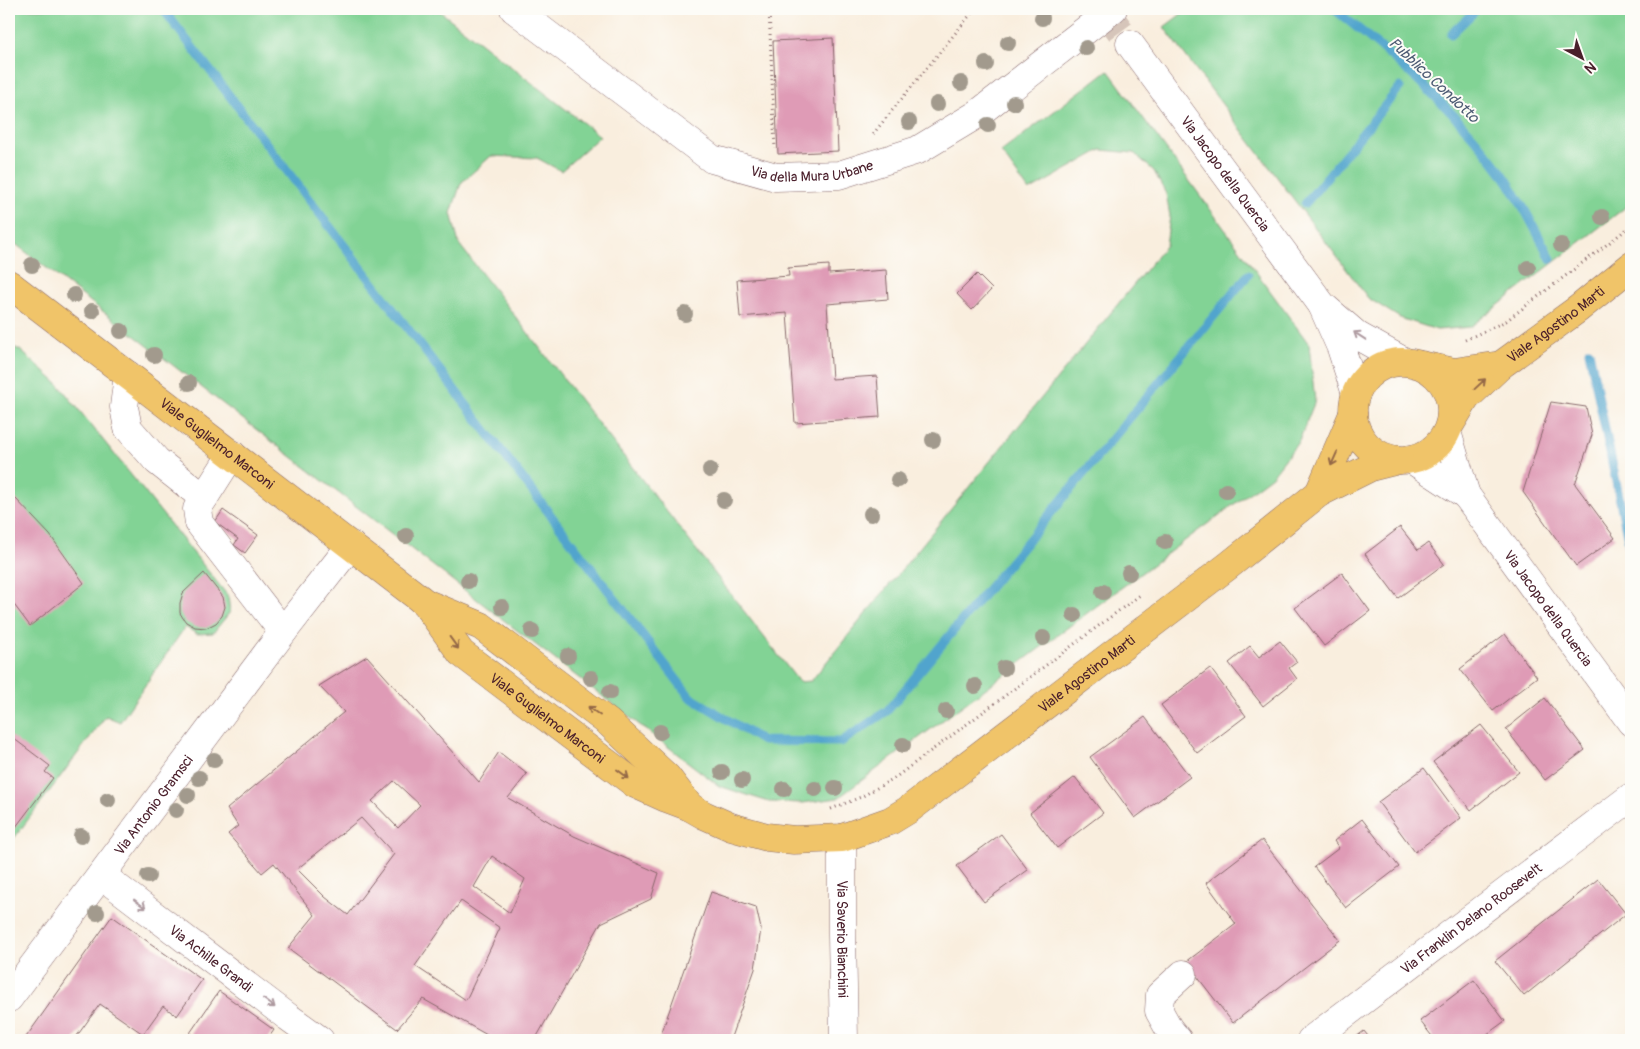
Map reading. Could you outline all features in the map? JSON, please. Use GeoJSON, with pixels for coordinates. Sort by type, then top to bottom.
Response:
{"type":"FeatureCollection","features":[{"type":"Feature","properties":{"kind":"main road","name":"Viale Agostino Marti"},"geometry":{"type":"LineString","coordinates":[[1449,427],[1466,398],[1501,364],[1578,309],[1631,266]]}},
{"type":"Feature","properties":{"kind":"main road","name":"Viale Guglielmo Marconi"},"geometry":{"type":"LineString","coordinates":[[9,284],[425,603],[461,653],[635,784],[731,827],[767,837],[794,840],[842,838]]}},
{"type":"Feature","properties":{"kind":"main road"},"geometry":{"type":"LineString","coordinates":[[1388,363],[1411,363],[1429,369],[1440,378],[1448,391],[1452,406],[1449,427],[1445,437],[1434,449],[1420,457],[1405,460],[1388,459],[1370,449],[1362,440],[1355,426],[1354,404],[1364,380],[1376,369],[1388,363]]}},
{"type":"Feature","properties":{"kind":"main road","name":"Viale Agostino Marti"},"geometry":{"type":"LineString","coordinates":[[1411,363],[1454,372],[1501,364]]}},
{"type":"Feature","properties":{"kind":"main road","name":"Viale Agostino Marti"},"geometry":{"type":"LineString","coordinates":[[1319,492],[1354,404]]}},
{"type":"Feature","properties":{"kind":"main road","name":"Viale Agostino Marti"},"geometry":{"type":"LineString","coordinates":[[842,838],[890,821],[908,810],[1228,566],[1319,492],[1371,466],[1405,460]]}},
{"type":"Feature","properties":{"kind":"street","name":"Via della Mura Urbane"},"geometry":{"type":"LineString","coordinates":[[514,9],[712,159],[776,177],[839,175],[918,150],[976,115],[1113,9]]}},
{"type":"Feature","properties":{"kind":"street","name":"Via Jacopo della Quercia"},"geometry":{"type":"LineString","coordinates":[[1130,44],[1322,305],[1341,348],[1354,404]]}},
{"type":"Feature","properties":{"kind":"street","name":"Via Jacopo della Quercia"},"geometry":{"type":"LineString","coordinates":[[1322,305],[1358,336],[1411,363]]}},
{"type":"Feature","properties":{"kind":"street"},"geometry":{"type":"LineString","coordinates":[[128,375],[124,407],[128,428],[157,461],[204,498]]}},
{"type":"Feature","properties":{"kind":"street","name":"Via Jacopo della Quercia"},"geometry":{"type":"LineString","coordinates":[[1449,427],[1466,495],[1631,722]]}},
{"type":"Feature","properties":{"kind":"street"},"geometry":{"type":"LineString","coordinates":[[232,454],[197,509],[199,523],[291,622]]}},
{"type":"Feature","properties":{"kind":"street","name":"Via Jacopo della Quercia"},"geometry":{"type":"LineString","coordinates":[[1405,460],[1466,495]]}},
{"type":"Feature","properties":{"kind":"street","name":"Via Antonio Gramsci"},"geometry":{"type":"LineString","coordinates":[[9,998],[351,545]]}},
{"type":"Feature","properties":{"kind":"street","name":"Via Franklin Delano Roosevelt"},"geometry":{"type":"LineString","coordinates":[[1311,1040],[1631,797]]}},
{"type":"Feature","properties":{"kind":"street","name":"Via Saverio Bianchini"},"geometry":{"type":"LineString","coordinates":[[842,838],[844,1040]]}},
{"type":"Feature","properties":{"kind":"street","name":"Via Achille Grandi"},"geometry":{"type":"LineString","coordinates":[[101,875],[320,1040]]}},
{"type":"Feature","properties":{"kind":"street"},"geometry":{"type":"LineString","coordinates":[[1178,1040],[1159,1011],[1160,995],[1183,974]]}},
{"type":"Feature","properties":{"kind":"path"},"geometry":{"type":"LineString","coordinates":[[769,9],[776,177]]}},
{"type":"Feature","properties":{"kind":"path"},"geometry":{"type":"LineString","coordinates":[[869,138],[975,9]]}},
{"type":"Feature","properties":{"kind":"path"},"geometry":{"type":"LineString","coordinates":[[1463,341],[1506,321],[1631,226]]}},
{"type":"Feature","properties":{"kind":"path"},"geometry":{"type":"LineString","coordinates":[[825,811],[861,797],[896,777],[1141,594]]}},
{"type":"Feature","properties":{"kind":"green space"},"geometry":{"type":"Polygon","coordinates":[[[9,9],[437,9],[600,136],[561,171],[537,158],[491,156],[461,183],[451,213],[459,244],[799,682],[811,681],[1166,245],[1170,216],[1166,194],[1154,171],[1134,153],[1101,150],[1029,191],[1001,152],[1108,70],[1309,344],[1315,401],[1299,441],[1272,476],[838,798],[803,803],[769,802],[719,786],[9,239],[9,9]]]}},
{"type":"Feature","properties":{"kind":"green space"},"geometry":{"type":"Polygon","coordinates":[[[1188,9],[1631,9],[1631,203],[1470,327],[1437,330],[1400,318],[1368,298],[1164,27],[1188,9]]]}},
{"type":"Feature","properties":{"kind":"green space"},"geometry":{"type":"Polygon","coordinates":[[[9,345],[20,350],[59,385],[228,596],[230,612],[213,633],[197,634],[185,627],[120,722],[106,716],[9,845],[9,345]]]}},
{"type":"Feature","properties":{"kind":"building"},"geometry":{"type":"Polygon","coordinates":[[[833,38],[838,151],[778,154],[773,41],[833,38]]]}},
{"type":"Feature","properties":{"kind":"building"},"geometry":{"type":"Polygon","coordinates":[[[829,265],[829,274],[886,270],[888,299],[827,304],[832,379],[877,376],[880,417],[795,423],[787,313],[740,317],[737,280],[789,276],[788,268],[829,265]]]}},
{"type":"Feature","properties":{"kind":"building"},"geometry":{"type":"Polygon","coordinates":[[[977,274],[992,289],[972,310],[957,294],[977,274]]]}},
{"type":"Feature","properties":{"kind":"building"},"geometry":{"type":"Polygon","coordinates":[[[1551,402],[1586,407],[1592,435],[1575,484],[1615,538],[1576,566],[1523,492],[1551,402]]]}},
{"type":"Feature","properties":{"kind":"building"},"geometry":{"type":"Polygon","coordinates":[[[9,494],[50,535],[84,583],[30,626],[9,598],[9,494]]]}},
{"type":"Feature","properties":{"kind":"building"},"geometry":{"type":"Polygon","coordinates":[[[223,510],[258,535],[245,553],[234,545],[238,539],[215,522],[223,510]]]}},
{"type":"Feature","properties":{"kind":"building"},"geometry":{"type":"Polygon","coordinates":[[[1400,527],[1418,550],[1428,543],[1444,564],[1398,598],[1365,554],[1400,527]]]}},
{"type":"Feature","properties":{"kind":"building"},"geometry":{"type":"Polygon","coordinates":[[[204,573],[223,597],[225,607],[222,616],[216,623],[206,628],[195,627],[186,622],[180,613],[183,593],[204,573]]]}},
{"type":"Feature","properties":{"kind":"building"},"geometry":{"type":"Polygon","coordinates":[[[1342,573],[1370,611],[1324,646],[1295,608],[1342,573]]]}},
{"type":"Feature","properties":{"kind":"building"},"geometry":{"type":"Polygon","coordinates":[[[1505,634],[1537,677],[1493,711],[1460,669],[1505,634]]]}},
{"type":"Feature","properties":{"kind":"building"},"geometry":{"type":"Polygon","coordinates":[[[1280,641],[1297,662],[1289,668],[1297,679],[1263,706],[1229,663],[1250,646],[1259,657],[1280,641]]]}},
{"type":"Feature","properties":{"kind":"building"},"geometry":{"type":"Polygon","coordinates":[[[367,656],[479,782],[499,752],[527,774],[508,798],[574,836],[659,873],[651,899],[601,923],[535,1040],[496,1040],[423,999],[397,1029],[288,948],[315,915],[274,863],[262,873],[228,834],[238,826],[227,809],[344,712],[319,686],[367,656]],[[394,781],[372,801],[398,828],[420,805],[394,781]],[[361,818],[297,869],[325,897],[348,915],[394,854],[361,818]],[[492,856],[474,887],[510,913],[525,879],[492,856]],[[461,901],[415,966],[466,1000],[500,928],[461,901]]]}},
{"type":"Feature","properties":{"kind":"building"},"geometry":{"type":"Polygon","coordinates":[[[1210,668],[1246,716],[1197,753],[1161,705],[1210,668]]]}},
{"type":"Feature","properties":{"kind":"building"},"geometry":{"type":"Polygon","coordinates":[[[1545,698],[1585,750],[1545,780],[1506,729],[1545,698]]]}},
{"type":"Feature","properties":{"kind":"building"},"geometry":{"type":"Polygon","coordinates":[[[1145,717],[1190,777],[1135,818],[1090,757],[1145,717]]]}},
{"type":"Feature","properties":{"kind":"building"},"geometry":{"type":"Polygon","coordinates":[[[1481,725],[1519,772],[1471,810],[1433,762],[1481,725]]]}},
{"type":"Feature","properties":{"kind":"building"},"geometry":{"type":"Polygon","coordinates":[[[9,735],[50,766],[45,772],[53,778],[9,836],[9,735]]]}},
{"type":"Feature","properties":{"kind":"building"},"geometry":{"type":"Polygon","coordinates":[[[1424,768],[1461,818],[1415,852],[1378,802],[1424,768]]]}},
{"type":"Feature","properties":{"kind":"building"},"geometry":{"type":"Polygon","coordinates":[[[1075,777],[1103,813],[1057,848],[1030,813],[1075,777]]]}},
{"type":"Feature","properties":{"kind":"building"},"geometry":{"type":"Polygon","coordinates":[[[1362,819],[1399,867],[1346,908],[1314,867],[1339,848],[1334,841],[1362,819]]]}},
{"type":"Feature","properties":{"kind":"building"},"geometry":{"type":"Polygon","coordinates":[[[1001,834],[1028,870],[984,902],[957,866],[1001,834]]]}},
{"type":"Feature","properties":{"kind":"building"},"geometry":{"type":"Polygon","coordinates":[[[1262,840],[1340,940],[1233,1023],[1186,962],[1236,924],[1206,883],[1262,840]]]}},
{"type":"Feature","properties":{"kind":"building"},"geometry":{"type":"Polygon","coordinates":[[[1598,879],[1626,914],[1524,996],[1495,961],[1598,879]]]}},
{"type":"Feature","properties":{"kind":"building"},"geometry":{"type":"Polygon","coordinates":[[[711,892],[756,907],[761,929],[755,969],[730,1040],[659,1040],[711,892]]]}},
{"type":"Feature","properties":{"kind":"building"},"geometry":{"type":"Polygon","coordinates":[[[112,916],[202,980],[177,1016],[163,1006],[143,1034],[100,1004],[74,1040],[24,1040],[112,916]]]}},
{"type":"Feature","properties":{"kind":"building"},"geometry":{"type":"Polygon","coordinates":[[[1474,980],[1505,1021],[1479,1040],[1435,1040],[1420,1021],[1474,980]]]}},
{"type":"Feature","properties":{"kind":"building"},"geometry":{"type":"Polygon","coordinates":[[[219,991],[274,1030],[267,1040],[200,1040],[190,1033],[219,991]]]}},
{"type":"Feature","properties":{"kind":"building"},"geometry":{"type":"Polygon","coordinates":[[[1364,1031],[1371,1040],[1352,1040],[1364,1031]]]}},
{"type":"Feature","properties":{"kind":"waterway"},"geometry":{"type":"LineString","coordinates":[[163,9],[690,697],[763,741],[841,742],[887,711],[1248,275]]}},
{"type":"Feature","properties":{"kind":"waterway","name":"Pubblico Condotto"},"geometry":{"type":"LineString","coordinates":[[1334,9],[1422,84],[1463,125],[1500,170],[1514,191],[1551,259]]}},
{"type":"Feature","properties":{"kind":"waterway"},"geometry":{"type":"LineString","coordinates":[[1451,34],[1477,9]]}},
{"type":"Feature","properties":{"kind":"waterway"},"geometry":{"type":"LineString","coordinates":[[1305,204],[1400,87]]}},
{"type":"Feature","properties":{"kind":"waterway","name":"Pubblico Condotto"},"geometry":{"type":"LineString","coordinates":[[1589,351],[1631,554]]}},
{"type":"Feature","properties":{"kind":"tunnel"},"geometry":{"type":"LineString","coordinates":[[1104,9],[1130,44]]}}]}
